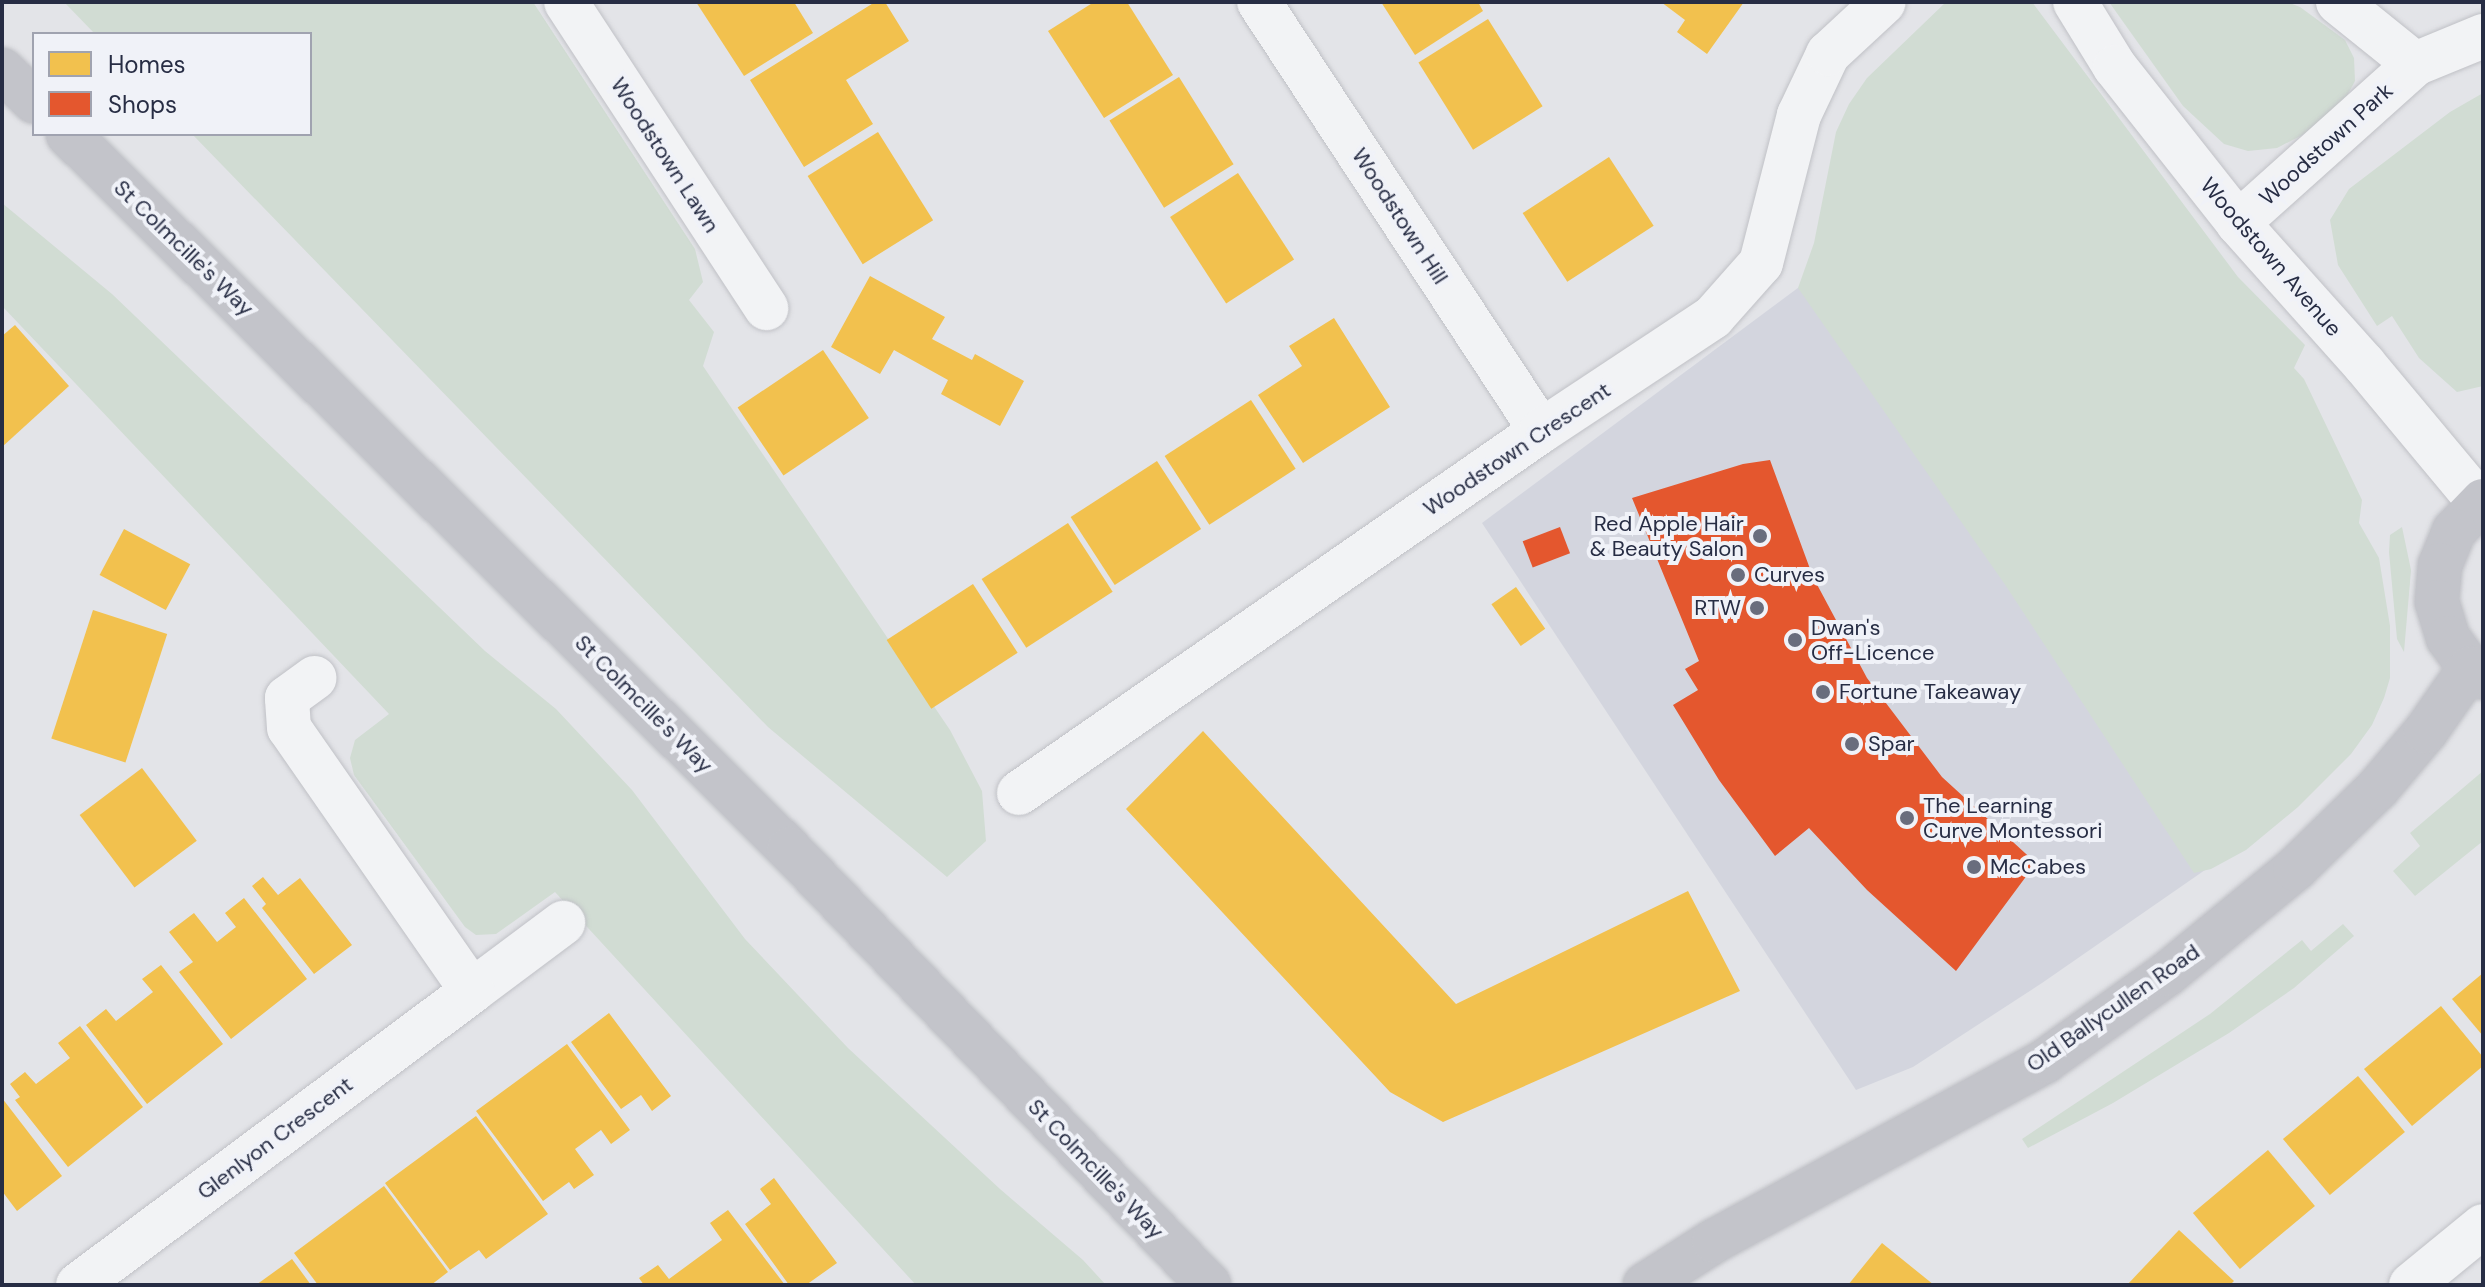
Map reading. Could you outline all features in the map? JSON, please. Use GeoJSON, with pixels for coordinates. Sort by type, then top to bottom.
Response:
{"type":"FeatureCollection","features":[{"type":"Feature","properties":{"kind":"main road"},"geometry":{"type":"LineString","coordinates":[[2,70],[32,99]]}},
{"type":"Feature","properties":{"kind":"main road","name":"St Colmcille's Way"},"geometry":{"type":"LineString","coordinates":[[70,136],[778,838],[1206,1281]]}},
{"type":"Feature","properties":{"kind":"main road"},"geometry":{"type":"LineString","coordinates":[[2477,673],[2448,638],[2437,602],[2440,565],[2454,531],[2481,502]]}},
{"type":"Feature","properties":{"kind":"main road","name":"Old Ballycullen Road"},"geometry":{"type":"LineString","coordinates":[[1645,1285],[1714,1241],[2045,1061],[2167,974],[2295,869],[2378,788],[2477,673]]}},
{"type":"Feature","properties":{"kind":"street","name":"Woodstown Lawn"},"geometry":{"type":"LineString","coordinates":[[566,2],[766,308]]}},
{"type":"Feature","properties":{"kind":"street","name":"Woodstown Hill"},"geometry":{"type":"LineString","coordinates":[[1259,2],[1541,431]]}},
{"type":"Feature","properties":{"kind":"street","name":"Woodstown Crescent"},"geometry":{"type":"LineString","coordinates":[[1019,793],[1541,431],[1713,317],[1761,263],[1799,115],[1828,54],[1884,2]]}},
{"type":"Feature","properties":{"kind":"street","name":"Woodstown Avenue"},"geometry":{"type":"LineString","coordinates":[[2075,2],[2115,67],[2238,223],[2364,364],[2481,502]]}},
{"type":"Feature","properties":{"kind":"street","name":"Woodstown Park"},"geometry":{"type":"LineString","coordinates":[[2338,2],[2415,64]]}},
{"type":"Feature","properties":{"kind":"street","name":"Woodstown Park"},"geometry":{"type":"LineString","coordinates":[[2238,223],[2415,64],[2483,36]]}},
{"type":"Feature","properties":{"kind":"street"},"geometry":{"type":"LineString","coordinates":[[315,678],[287,698],[289,728],[472,991]]}},
{"type":"Feature","properties":{"kind":"street","name":"Glenlyon Crescent"},"geometry":{"type":"LineString","coordinates":[[78,1285],[563,923]]}},
{"type":"Feature","properties":{"kind":"street"},"geometry":{"type":"LineString","coordinates":[[2411,1285],[2477,1247]]}},
{"type":"Feature","properties":{"kind":"shaded area"},"geometry":{"type":"Polygon","coordinates":[[[64,2],[533,2],[695,249],[703,282],[689,300],[714,332],[703,366],[950,730],[982,791],[986,841],[947,877],[768,727],[194,136],[312,136],[312,32],[93,32],[64,2]]]}},
{"type":"Feature","properties":{"kind":"shaded area"},"geometry":{"type":"Polygon","coordinates":[[[1946,2],[2032,2],[2238,277],[2305,345],[2294,368],[2304,379],[2362,500],[2359,523],[2379,558],[2390,626],[2390,678],[2384,698],[2372,725],[2351,754],[2298,807],[2246,850],[2211,869],[2194,873],[2006,586],[1798,288],[1814,243],[1836,132],[1849,104],[1867,78],[1946,2]]]}},
{"type":"Feature","properties":{"kind":"shaded area"},"geometry":{"type":"Polygon","coordinates":[[[2109,2],[2287,2],[2300,7],[2345,40],[2354,58],[2355,81],[2344,101],[2314,129],[2277,148],[2248,151],[2224,144],[2183,106],[2109,2]]]}},
{"type":"Feature","properties":{"kind":"shaded area"},"geometry":{"type":"Polygon","coordinates":[[[2483,93],[2483,386],[2457,392],[2419,358],[2392,316],[2377,326],[2338,265],[2330,220],[2349,189],[2450,112],[2483,93]]]}},
{"type":"Feature","properties":{"kind":"shaded area"},"geometry":{"type":"Polygon","coordinates":[[[2,203],[112,294],[485,651],[556,709],[632,790],[745,939],[848,1048],[1000,1189],[1083,1260],[1106,1285],[916,1285],[555,892],[496,934],[476,935],[465,927],[354,775],[350,758],[355,740],[389,714],[2,306],[2,203]]]}},
{"type":"Feature","properties":{"kind":"shaded area"},"geometry":{"type":"Polygon","coordinates":[[[1814,276],[2218,861],[2042,983],[1913,1067],[1856,1090],[1482,523],[1814,276]]]}},
{"type":"Feature","properties":{"kind":"shaded area"},"geometry":{"type":"Polygon","coordinates":[[[2402,527],[2411,570],[2404,652],[2397,639],[2389,552],[2390,535],[2402,527]]]}},
{"type":"Feature","properties":{"kind":"shaded area"},"geometry":{"type":"Polygon","coordinates":[[[2483,771],[2483,841],[2415,896],[2393,871],[2420,846],[2410,833],[2483,771]]]}},
{"type":"Feature","properties":{"kind":"shaded area"},"geometry":{"type":"Polygon","coordinates":[[[2343,924],[2354,936],[2294,988],[2229,1033],[2113,1103],[2028,1148],[2022,1139],[2210,1014],[2302,940],[2311,951],[2343,924]]]}},
{"type":"Feature","properties":{"kind":"building: Homes"},"geometry":{"type":"Polygon","coordinates":[[[696,2],[794,2],[813,33],[744,76],[696,2]]]}},
{"type":"Feature","properties":{"kind":"building: Homes"},"geometry":{"type":"Polygon","coordinates":[[[875,2],[885,2],[909,41],[846,80],[873,124],[804,167],[750,80],[875,2]]]}},
{"type":"Feature","properties":{"kind":"building: Homes"},"geometry":{"type":"Polygon","coordinates":[[[1094,2],[1127,2],[1173,75],[1104,118],[1048,31],[1094,2]]]}},
{"type":"Feature","properties":{"kind":"building: Homes"},"geometry":{"type":"Polygon","coordinates":[[[1381,2],[1478,2],[1483,11],[1415,55],[1381,2]]]}},
{"type":"Feature","properties":{"kind":"building: Homes"},"geometry":{"type":"Polygon","coordinates":[[[1661,2],[1744,2],[1707,54],[1677,32],[1685,20],[1661,2]]]}},
{"type":"Feature","properties":{"kind":"building: Homes"},"geometry":{"type":"Polygon","coordinates":[[[1488,19],[1543,106],[1473,150],[1418,62],[1488,19]]]}},
{"type":"Feature","properties":{"kind":"building: Homes"},"geometry":{"type":"Polygon","coordinates":[[[1179,77],[1234,164],[1164,208],[1109,120],[1179,77]]]}},
{"type":"Feature","properties":{"kind":"building: Homes"},"geometry":{"type":"Polygon","coordinates":[[[878,132],[933,220],[863,264],[808,176],[878,132]]]}},
{"type":"Feature","properties":{"kind":"building: Homes"},"geometry":{"type":"Polygon","coordinates":[[[1609,157],[1654,226],[1567,282],[1523,213],[1609,157]]]}},
{"type":"Feature","properties":{"kind":"building: Homes"},"geometry":{"type":"Polygon","coordinates":[[[1238,173],[1294,259],[1226,303],[1170,217],[1238,173]]]}},
{"type":"Feature","properties":{"kind":"building: Homes"},"geometry":{"type":"Polygon","coordinates":[[[870,276],[945,317],[932,339],[972,360],[975,354],[1024,381],[1000,426],[941,394],[948,380],[894,350],[880,374],[831,347],[870,276]]]}},
{"type":"Feature","properties":{"kind":"building: Homes"},"geometry":{"type":"Polygon","coordinates":[[[1334,318],[1390,407],[1303,463],[1258,395],[1302,366],[1289,346],[1334,318]]]}},
{"type":"Feature","properties":{"kind":"building: Homes"},"geometry":{"type":"Polygon","coordinates":[[[15,325],[69,386],[2,447],[2,336],[15,325]]]}},
{"type":"Feature","properties":{"kind":"building: Homes"},"geometry":{"type":"Polygon","coordinates":[[[823,350],[869,418],[783,476],[738,408],[823,350]]]}},
{"type":"Feature","properties":{"kind":"building: Homes"},"geometry":{"type":"Polygon","coordinates":[[[1251,400],[1296,469],[1209,525],[1165,456],[1251,400]]]}},
{"type":"Feature","properties":{"kind":"building: Homes"},"geometry":{"type":"Polygon","coordinates":[[[1157,461],[1201,529],[1115,585],[1071,517],[1157,461]]]}},
{"type":"Feature","properties":{"kind":"building: Homes"},"geometry":{"type":"Polygon","coordinates":[[[1068,523],[1113,592],[1026,648],[982,579],[1068,523]]]}},
{"type":"Feature","properties":{"kind":"building: Homes"},"geometry":{"type":"Polygon","coordinates":[[[124,529],[190,564],[166,610],[100,575],[124,529]]]}},
{"type":"Feature","properties":{"kind":"building: Homes"},"geometry":{"type":"Polygon","coordinates":[[[973,584],[1018,653],[931,709],[887,640],[973,584]]]}},
{"type":"Feature","properties":{"kind":"building: Homes"},"geometry":{"type":"Polygon","coordinates":[[[1516,587],[1545,629],[1521,646],[1491,604],[1516,587]]]}},
{"type":"Feature","properties":{"kind":"building: Homes"},"geometry":{"type":"Polygon","coordinates":[[[93,610],[167,634],[125,762],[51,738],[93,610]]]}},
{"type":"Feature","properties":{"kind":"building: Homes"},"geometry":{"type":"Polygon","coordinates":[[[1203,731],[1456,1004],[1688,891],[1740,991],[1443,1122],[1390,1092],[1126,809],[1203,731]]]}},
{"type":"Feature","properties":{"kind":"building: Homes"},"geometry":{"type":"Polygon","coordinates":[[[142,768],[197,841],[134,888],[80,815],[142,768]]]}},
{"type":"Feature","properties":{"kind":"building: Homes"},"geometry":{"type":"Polygon","coordinates":[[[263,877],[278,895],[300,878],[352,945],[314,974],[262,908],[266,904],[252,886],[263,877]]]}},
{"type":"Feature","properties":{"kind":"building: Homes"},"geometry":{"type":"Polygon","coordinates":[[[244,898],[307,979],[231,1039],[179,972],[193,962],[169,932],[194,913],[217,942],[236,927],[225,913],[244,898]]]}},
{"type":"Feature","properties":{"kind":"building: Homes"},"geometry":{"type":"Polygon","coordinates":[[[161,965],[223,1044],[147,1104],[86,1025],[106,1009],[116,1021],[153,992],[142,979],[161,965]]]}},
{"type":"Feature","properties":{"kind":"building: Homes"},"geometry":{"type":"Polygon","coordinates":[[[2483,973],[2483,1036],[2452,999],[2483,973]]]}},
{"type":"Feature","properties":{"kind":"building: Homes"},"geometry":{"type":"Polygon","coordinates":[[[2441,1006],[2483,1057],[2483,1066],[2412,1126],[2364,1069],[2441,1006]]]}},
{"type":"Feature","properties":{"kind":"building: Homes"},"geometry":{"type":"Polygon","coordinates":[[[609,1013],[671,1096],[652,1111],[641,1095],[621,1109],[571,1042],[609,1013]]]}},
{"type":"Feature","properties":{"kind":"building: Homes"},"geometry":{"type":"Polygon","coordinates":[[[80,1026],[143,1107],[68,1167],[15,1100],[20,1097],[10,1084],[25,1072],[36,1084],[70,1058],[58,1043],[80,1026]]]}},
{"type":"Feature","properties":{"kind":"building: Homes"},"geometry":{"type":"Polygon","coordinates":[[[567,1044],[630,1130],[611,1144],[601,1130],[575,1149],[594,1175],[574,1189],[569,1182],[543,1201],[476,1111],[567,1044]]]}},
{"type":"Feature","properties":{"kind":"building: Homes"},"geometry":{"type":"Polygon","coordinates":[[[2358,1076],[2405,1132],[2330,1195],[2283,1139],[2358,1076]]]}},
{"type":"Feature","properties":{"kind":"building: Homes"},"geometry":{"type":"Polygon","coordinates":[[[2,1098],[62,1176],[17,1211],[2,1191],[2,1098]]]}},
{"type":"Feature","properties":{"kind":"building: Homes"},"geometry":{"type":"Polygon","coordinates":[[[476,1116],[548,1214],[486,1259],[479,1250],[450,1270],[385,1183],[476,1116]]]}},
{"type":"Feature","properties":{"kind":"building: Homes"},"geometry":{"type":"Polygon","coordinates":[[[2268,1150],[2315,1206],[2240,1269],[2193,1213],[2268,1150]]]}},
{"type":"Feature","properties":{"kind":"building: Homes"},"geometry":{"type":"Polygon","coordinates":[[[774,1178],[837,1263],[806,1285],[789,1285],[745,1224],[771,1204],[760,1189],[774,1178]]]}},
{"type":"Feature","properties":{"kind":"building: Homes"},"geometry":{"type":"Polygon","coordinates":[[[384,1186],[448,1272],[431,1285],[318,1285],[294,1253],[384,1186]]]}},
{"type":"Feature","properties":{"kind":"building: Homes"},"geometry":{"type":"Polygon","coordinates":[[[728,1210],[785,1285],[644,1285],[639,1278],[658,1265],[669,1279],[722,1240],[710,1223],[728,1210]]]}},
{"type":"Feature","properties":{"kind":"building: Homes"},"geometry":{"type":"Polygon","coordinates":[[[2179,1230],[2234,1281],[2230,1285],[2127,1285],[2179,1230]]]}},
{"type":"Feature","properties":{"kind":"building: Homes"},"geometry":{"type":"Polygon","coordinates":[[[1882,1243],[1934,1285],[1848,1285],[1882,1243]]]}},
{"type":"Feature","properties":{"kind":"building: Homes"},"geometry":{"type":"Polygon","coordinates":[[[292,1259],[311,1285],[256,1285],[292,1259]]]}},
{"type":"Feature","properties":{"kind":"building: Shops"},"geometry":{"type":"Polygon","coordinates":[[[1770,460],[1813,577],[1867,678],[1942,777],[2036,863],[1956,971],[1867,890],[1809,828],[1775,856],[1719,780],[1673,705],[1698,690],[1685,669],[1699,661],[1632,498],[1743,464],[1770,460]]]}},
{"type":"Feature","properties":{"kind":"building: Shops"},"geometry":{"type":"Polygon","coordinates":[[[1560,527],[1570,553],[1533,567],[1523,541],[1560,527]]]}},
{"type":"Feature","properties":{"kind":"place","name":"Red Apple Hair & Beauty Salon"},"geometry":{"type":"Point","coordinates":[1760,536]}},
{"type":"Feature","properties":{"kind":"place","name":"Curves"},"geometry":{"type":"Point","coordinates":[1738,575]}},
{"type":"Feature","properties":{"kind":"place","name":"RTW"},"geometry":{"type":"Point","coordinates":[1757,608]}},
{"type":"Feature","properties":{"kind":"place","name":"Dwan's Off-Licence"},"geometry":{"type":"Point","coordinates":[1795,640]}},
{"type":"Feature","properties":{"kind":"place","name":"Fortune Takeaway"},"geometry":{"type":"Point","coordinates":[1823,692]}},
{"type":"Feature","properties":{"kind":"place","name":"Spar"},"geometry":{"type":"Point","coordinates":[1852,744]}},
{"type":"Feature","properties":{"kind":"place","name":"The Learning Curve Montessori"},"geometry":{"type":"Point","coordinates":[1907,818]}},
{"type":"Feature","properties":{"kind":"place","name":"McCabes"},"geometry":{"type":"Point","coordinates":[1974,867]}}]}
